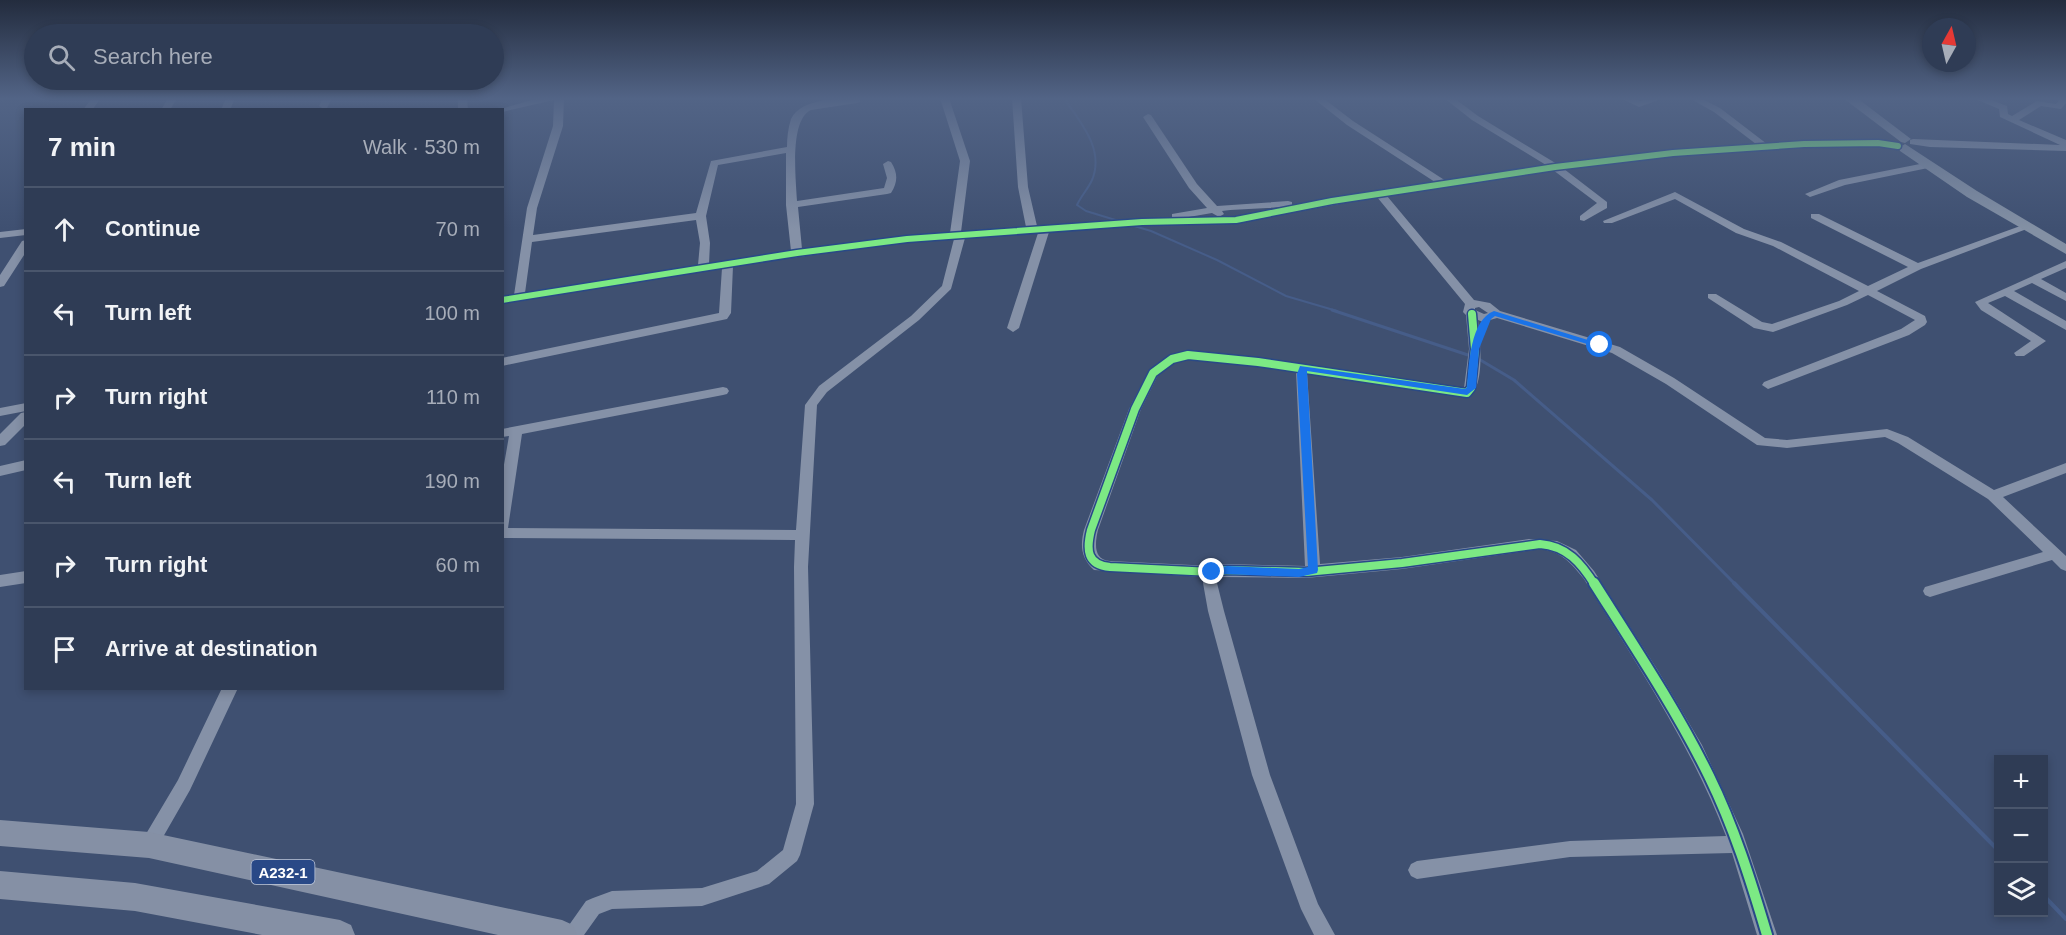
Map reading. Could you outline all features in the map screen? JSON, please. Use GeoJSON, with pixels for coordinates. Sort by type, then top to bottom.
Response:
{"type":"FeatureCollection","features":[{"type":"Feature","properties":{"kind":"highway","name":"A232-1"},"geometry":{"type":"LineString","coordinates":[[0,833],[149,845],[562,935]]}},
{"type":"Feature","properties":{"kind":"highway"},"geometry":{"type":"LineString","coordinates":[[0,885],[135,897],[329,934]]}},
{"type":"Feature","properties":{"kind":"main road"},"geometry":{"type":"LineString","coordinates":[[1905,142],[1980,194],[2066,248]]}},
{"type":"Feature","properties":{"kind":"main road"},"geometry":{"type":"LineString","coordinates":[[1905,142],[1930,165],[2027,227],[2066,248]]}},
{"type":"Feature","properties":{"kind":"street"},"geometry":{"type":"LineString","coordinates":[[519,297],[532,208],[553,142]]}},
{"type":"Feature","properties":{"kind":"street"},"geometry":{"type":"LineString","coordinates":[[793,142],[791,205],[797,253]]}},
{"type":"Feature","properties":{"kind":"street"},"geometry":{"type":"LineString","coordinates":[[572,935],[593,907],[612,900],[702,897],[762,878],[791,855],[805,804],[801,567],[811,405],[823,389],[915,318],[947,287],[958,235],[965,161],[959,142]]}},
{"type":"Feature","properties":{"kind":"street"},"geometry":{"type":"LineString","coordinates":[[1019,142],[1023,187],[1032,230]]}},
{"type":"Feature","properties":{"kind":"street"},"geometry":{"type":"LineString","coordinates":[[1163,142],[1173,158],[1225,221]]}},
{"type":"Feature","properties":{"kind":"street"},"geometry":{"type":"LineString","coordinates":[[1379,142],[1444,184]]}},
{"type":"Feature","properties":{"kind":"street"},"geometry":{"type":"LineString","coordinates":[[1514,142],[1555,167],[1602,202],[1603,206],[1584,218]]}},
{"type":"Feature","properties":{"kind":"street"},"geometry":{"type":"LineString","coordinates":[[1758,142],[1764,146]]}},
{"type":"Feature","properties":{"kind":"street"},"geometry":{"type":"LineString","coordinates":[[504,300],[797,253],[958,235],[1117,223],[1225,221],[1332,201],[1555,167],[1674,153],[1764,146],[1878,143],[2066,146]]}},
{"type":"Feature","properties":{"kind":"street"},"geometry":{"type":"LineString","coordinates":[[703,268],[705,243],[701,216],[714,163],[718,160],[793,148]]}},
{"type":"Feature","properties":{"kind":"street"},"geometry":{"type":"LineString","coordinates":[[791,205],[887,191],[891,186],[892,172],[888,164]]}},
{"type":"Feature","properties":{"kind":"street"},"geometry":{"type":"LineString","coordinates":[[1810,194],[1843,182],[1930,165]]}},
{"type":"Feature","properties":{"kind":"street"},"geometry":{"type":"LineString","coordinates":[[1380,194],[1471,309],[1475,349],[1471,388],[1467,393],[1213,357],[1172,358],[1153,373],[1135,409],[1091,530],[1088,543],[1091,560],[1099,566],[1110,567],[1299,573],[1402,562],[1529,544],[1547,543],[1562,547],[1573,554],[1589,575],[1685,730],[1710,778],[1757,901],[1767,935]]}},
{"type":"Feature","properties":{"kind":"street"},"geometry":{"type":"LineString","coordinates":[[1608,221],[1675,195],[1740,231],[1769,240],[1918,315],[1921,322],[1905,332],[1768,385]]}},
{"type":"Feature","properties":{"kind":"street"},"geometry":{"type":"LineString","coordinates":[[1142,222],[1214,209],[1332,201]]}},
{"type":"Feature","properties":{"kind":"street"},"geometry":{"type":"LineString","coordinates":[[528,239],[701,216]]}},
{"type":"Feature","properties":{"kind":"street"},"geometry":{"type":"LineString","coordinates":[[1815,216],[1917,267]]}},
{"type":"Feature","properties":{"kind":"street"},"geometry":{"type":"LineString","coordinates":[[1712,296],[1749,320],[1768,328],[1843,303],[1917,267],[2027,227]]}},
{"type":"Feature","properties":{"kind":"street"},"geometry":{"type":"LineString","coordinates":[[1013,328],[1045,229]]}},
{"type":"Feature","properties":{"kind":"street"},"geometry":{"type":"LineString","coordinates":[[0,235],[24,232]]}},
{"type":"Feature","properties":{"kind":"street"},"geometry":{"type":"LineString","coordinates":[[0,284],[24,246]]}},
{"type":"Feature","properties":{"kind":"street"},"geometry":{"type":"LineString","coordinates":[[2020,353],[2040,341],[1981,302],[2066,264],[2063,260],[2066,258]]}},
{"type":"Feature","properties":{"kind":"street"},"geometry":{"type":"LineString","coordinates":[[504,362],[723,317],[728,264]]}},
{"type":"Feature","properties":{"kind":"street"},"geometry":{"type":"LineString","coordinates":[[2032,279],[2066,297]]}},
{"type":"Feature","properties":{"kind":"street"},"geometry":{"type":"LineString","coordinates":[[2005,291],[2066,326]]}},
{"type":"Feature","properties":{"kind":"street"},"geometry":{"type":"LineString","coordinates":[[1471,309],[1486,305],[1492,309],[1475,349]]}},
{"type":"Feature","properties":{"kind":"street"},"geometry":{"type":"LineString","coordinates":[[1490,316],[1616,350],[1670,381],[1762,442],[1787,444],[1887,433],[1924,452],[1993,496],[2062,559]]}},
{"type":"Feature","properties":{"kind":"street"},"geometry":{"type":"LineString","coordinates":[[1303,368],[1301,374],[1313,570]]}},
{"type":"Feature","properties":{"kind":"street"},"geometry":{"type":"LineString","coordinates":[[504,498],[509,432],[723,391]]}},
{"type":"Feature","properties":{"kind":"street"},"geometry":{"type":"LineString","coordinates":[[0,412],[24,407]]}},
{"type":"Feature","properties":{"kind":"street"},"geometry":{"type":"LineString","coordinates":[[0,442],[24,418]]}},
{"type":"Feature","properties":{"kind":"street"},"geometry":{"type":"LineString","coordinates":[[0,471],[24,465]]}},
{"type":"Feature","properties":{"kind":"street"},"geometry":{"type":"LineString","coordinates":[[1993,496],[2066,468]]}},
{"type":"Feature","properties":{"kind":"street"},"geometry":{"type":"LineString","coordinates":[[504,533],[803,535]]}},
{"type":"Feature","properties":{"kind":"street"},"geometry":{"type":"LineString","coordinates":[[1930,591],[2062,559]]}},
{"type":"Feature","properties":{"kind":"street"},"geometry":{"type":"LineString","coordinates":[[1212,572],[1210,583],[1216,611],[1258,765],[1310,909],[1324,935]]}},
{"type":"Feature","properties":{"kind":"street"},"geometry":{"type":"LineString","coordinates":[[0,581],[24,577]]}},
{"type":"Feature","properties":{"kind":"street"},"geometry":{"type":"LineString","coordinates":[[149,845],[184,784],[229,690]]}},
{"type":"Feature","properties":{"kind":"street"},"geometry":{"type":"LineString","coordinates":[[1417,870],[1570,849],[1736,844]]}},
{"type":"Feature","properties":{"kind":"waterway"},"geometry":{"type":"LineString","coordinates":[[1091,142],[1095,169],[1092,180],[1077,205],[1086,211],[1122,222]]}},
{"type":"Feature","properties":{"kind":"waterway"},"geometry":{"type":"LineString","coordinates":[[1131,225],[1151,231],[1217,260],[1286,296],[1337,311]]}},
{"type":"Feature","properties":{"kind":"waterway"},"geometry":{"type":"LineString","coordinates":[[1332,310],[1471,356]]}},
{"type":"Feature","properties":{"kind":"waterway"},"geometry":{"type":"LineString","coordinates":[[1477,358],[1514,380],[1652,500],[1736,585]]}},
{"type":"Feature","properties":{"kind":"waterway"},"geometry":{"type":"LineString","coordinates":[[1734,583],[1994,846]]}},
{"type":"Feature","properties":{"kind":"waterway"},"geometry":{"type":"LineString","coordinates":[[2048,900],[2066,919]]}},
{"type":"Feature","properties":{"kind":"cycle path"},"geometry":{"type":"LineString","coordinates":[[504,300],[797,253],[907,239],[1142,222],[1236,220],[1332,201],[1555,167],[1673,153],[1804,144],[1878,143],[1898,146]]}},
{"type":"Feature","properties":{"kind":"cycle path"},"geometry":{"type":"LineString","coordinates":[[1472,314],[1475,349],[1471,388],[1467,393],[1258,362],[1188,355],[1172,359],[1153,373],[1135,409],[1091,530],[1088,543],[1091,559],[1099,566],[1110,567],[1212,572],[1227,570],[1306,572],[1402,563],[1529,544],[1550,544],[1564,549],[1589,575],[1652,674],[1696,750],[1734,834],[1767,935]]}},
{"type":"Feature","properties":{"kind":"route"},"geometry":{"type":"LineString","coordinates":[[1212,572],[1227,570],[1299,573],[1313,570],[1301,374],[1303,368],[1467,393],[1471,388],[1475,349],[1487,318],[1494,313],[1600,345]]}}]}
